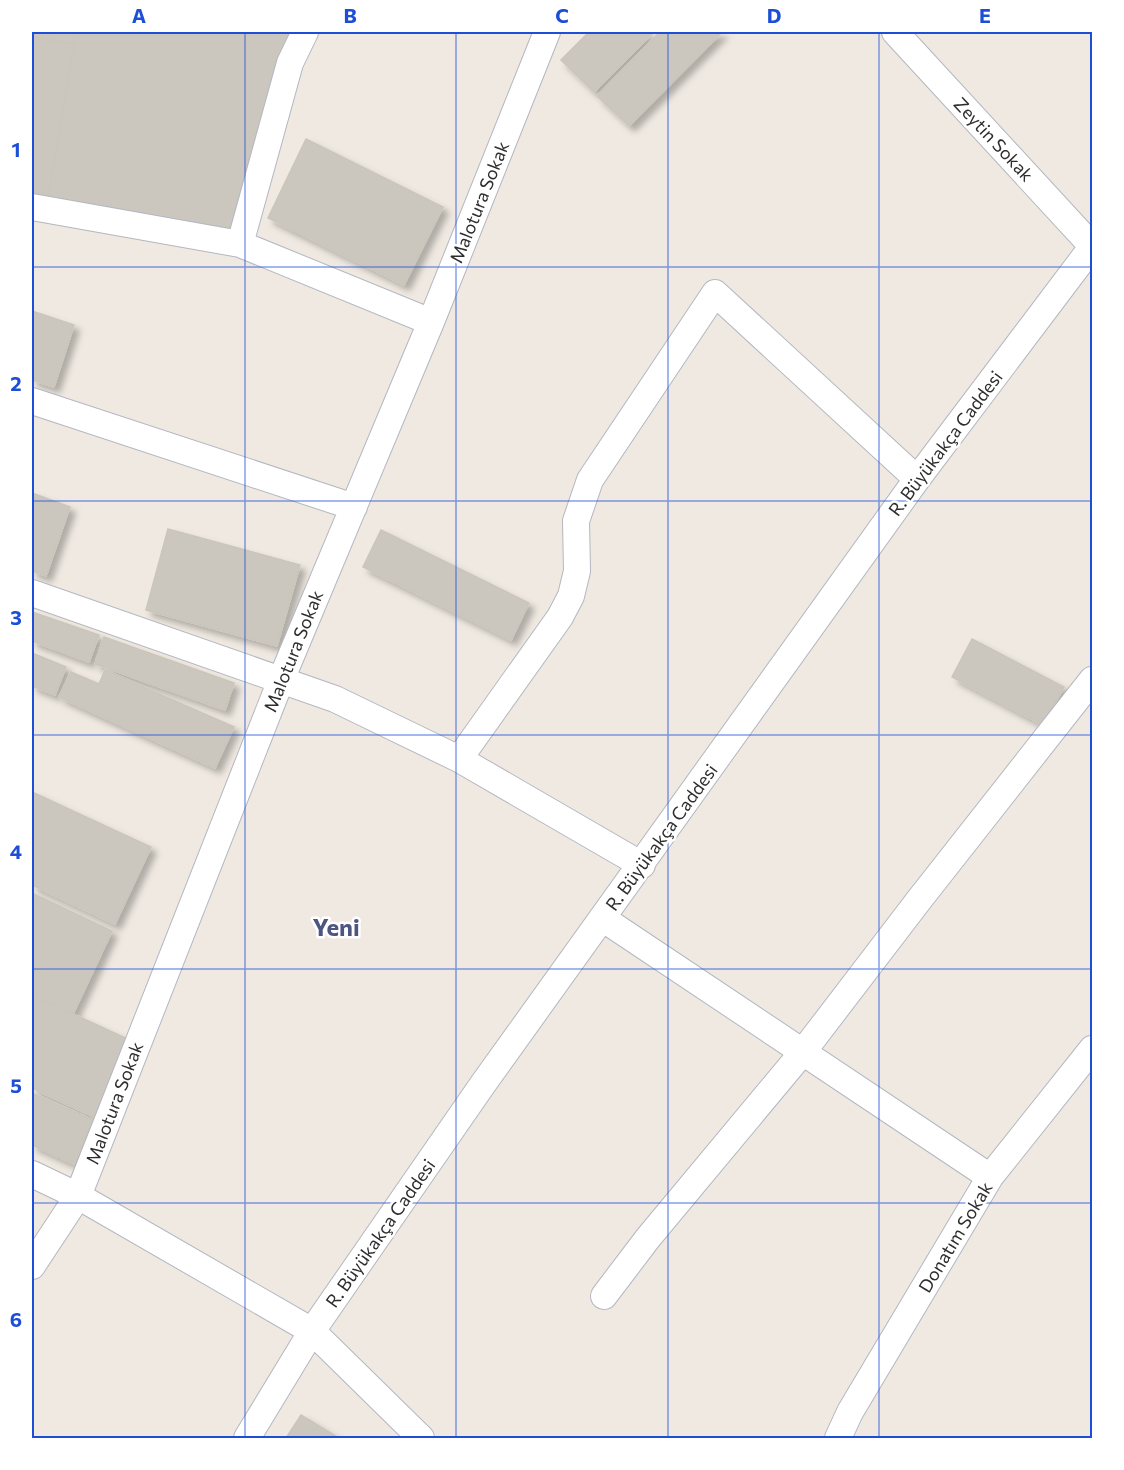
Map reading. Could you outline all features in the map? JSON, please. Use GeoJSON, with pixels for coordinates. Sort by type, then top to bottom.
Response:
{"type":"FeatureCollection","features":[{"type":"Feature","properties":{"kind":"street"},"geometry":{"type":"LineString","coordinates":[[240,244],[290,63],[305,32]]}},
{"type":"Feature","properties":{"kind":"street","name":"Malotura Sokak"},"geometry":{"type":"LineString","coordinates":[[32,1266],[78,1196],[281,680],[431,322],[547,32]]}},
{"type":"Feature","properties":{"kind":"street","name":"Zeytin Sokak"},"geometry":{"type":"LineString","coordinates":[[895,32],[1092,247]]}},
{"type":"Feature","properties":{"kind":"street"},"geometry":{"type":"LineString","coordinates":[[32,207],[240,244],[431,322]]}},
{"type":"Feature","properties":{"kind":"street","name":"R. Büyükakça Caddesi"},"geometry":{"type":"LineString","coordinates":[[247,1438],[312,1331],[483,1084],[917,479],[1092,247]]}},
{"type":"Feature","properties":{"kind":"street"},"geometry":{"type":"LineString","coordinates":[[459,759],[560,616],[571,596],[577,571],[576,521],[590,480],[715,293],[917,479]]}},
{"type":"Feature","properties":{"kind":"street"},"geometry":{"type":"LineString","coordinates":[[32,401],[354,507]]}},
{"type":"Feature","properties":{"kind":"street"},"geometry":{"type":"LineString","coordinates":[[32,593],[335,699],[459,759],[642,865]]}},
{"type":"Feature","properties":{"kind":"street"},"geometry":{"type":"LineString","coordinates":[[604,1296],[648,1238],[802,1053],[1092,681]]}},
{"type":"Feature","properties":{"kind":"street"},"geometry":{"type":"LineString","coordinates":[[602,918],[990,1177]]}},
{"type":"Feature","properties":{"kind":"street","name":"Donatım Sokak"},"geometry":{"type":"LineString","coordinates":[[838,1438],[850,1412],[990,1177],[1092,1049]]}},
{"type":"Feature","properties":{"kind":"street"},"geometry":{"type":"LineString","coordinates":[[32,1174],[78,1196],[312,1331],[421,1438]]}},
{"type":"Feature","properties":{"kind":"building"},"geometry":{"type":"Polygon","coordinates":[[[32,32],[79,32],[75,44],[32,37],[32,32]]]}},
{"type":"Feature","properties":{"kind":"building"},"geometry":{"type":"Polygon","coordinates":[[[79,32],[292,32],[231,229],[48,198],[73,50],[79,32]]]}},
{"type":"Feature","properties":{"kind":"building"},"geometry":{"type":"Polygon","coordinates":[[[589,32],[654,32],[594,92],[561,60],[589,32]]]}},
{"type":"Feature","properties":{"kind":"building"},"geometry":{"type":"Polygon","coordinates":[[[660,32],[722,32],[629,126],[597,96],[660,32]]]}},
{"type":"Feature","properties":{"kind":"building"},"geometry":{"type":"Polygon","coordinates":[[[32,37],[75,44],[46,204],[32,200],[32,37]]]}},
{"type":"Feature","properties":{"kind":"building"},"geometry":{"type":"Polygon","coordinates":[[[306,139],[443,207],[404,285],[268,218],[306,139]]]}},
{"type":"Feature","properties":{"kind":"building"},"geometry":{"type":"Polygon","coordinates":[[[32,311],[74,325],[54,387],[32,380],[32,311]]]}},
{"type":"Feature","properties":{"kind":"building"},"geometry":{"type":"Polygon","coordinates":[[[32,493],[70,507],[46,576],[32,571],[32,493]]]}},
{"type":"Feature","properties":{"kind":"building"},"geometry":{"type":"Polygon","coordinates":[[[168,529],[300,565],[277,646],[146,610],[168,529]]]}},
{"type":"Feature","properties":{"kind":"building"},"geometry":{"type":"Polygon","coordinates":[[[381,530],[529,603],[511,640],[363,567],[381,530]]]}},
{"type":"Feature","properties":{"kind":"building"},"geometry":{"type":"Polygon","coordinates":[[[32,612],[99,635],[89,662],[32,641],[32,612]]]}},
{"type":"Feature","properties":{"kind":"building"},"geometry":{"type":"Polygon","coordinates":[[[104,637],[234,683],[225,710],[95,664],[104,637]]]}},
{"type":"Feature","properties":{"kind":"building"},"geometry":{"type":"Polygon","coordinates":[[[972,639],[1064,687],[1043,725],[952,677],[972,639]]]}},
{"type":"Feature","properties":{"kind":"building"},"geometry":{"type":"Polygon","coordinates":[[[32,653],[66,667],[55,695],[32,686],[32,653]]]}},
{"type":"Feature","properties":{"kind":"building"},"geometry":{"type":"Polygon","coordinates":[[[105,670],[234,727],[215,768],[59,697],[71,672],[99,684],[105,670]]]}},
{"type":"Feature","properties":{"kind":"building"},"geometry":{"type":"Polygon","coordinates":[[[32,792],[151,847],[115,924],[32,885],[32,792]]]}},
{"type":"Feature","properties":{"kind":"building"},"geometry":{"type":"Polygon","coordinates":[[[32,893],[112,931],[73,1014],[32,995],[32,893]]]}},
{"type":"Feature","properties":{"kind":"building"},"geometry":{"type":"Polygon","coordinates":[[[32,995],[130,1040],[94,1117],[32,1088],[32,995]]]}},
{"type":"Feature","properties":{"kind":"building"},"geometry":{"type":"Polygon","coordinates":[[[32,1093],[93,1120],[74,1164],[32,1145],[32,1093]]]}},
{"type":"Feature","properties":{"kind":"building"},"geometry":{"type":"Polygon","coordinates":[[[301,1415],[339,1438],[286,1438],[301,1415]]]}},
{"type":"Feature","properties":{"kind":"district","name":"Yeni"},"geometry":{"type":"Point","coordinates":[336,926]}}]}
